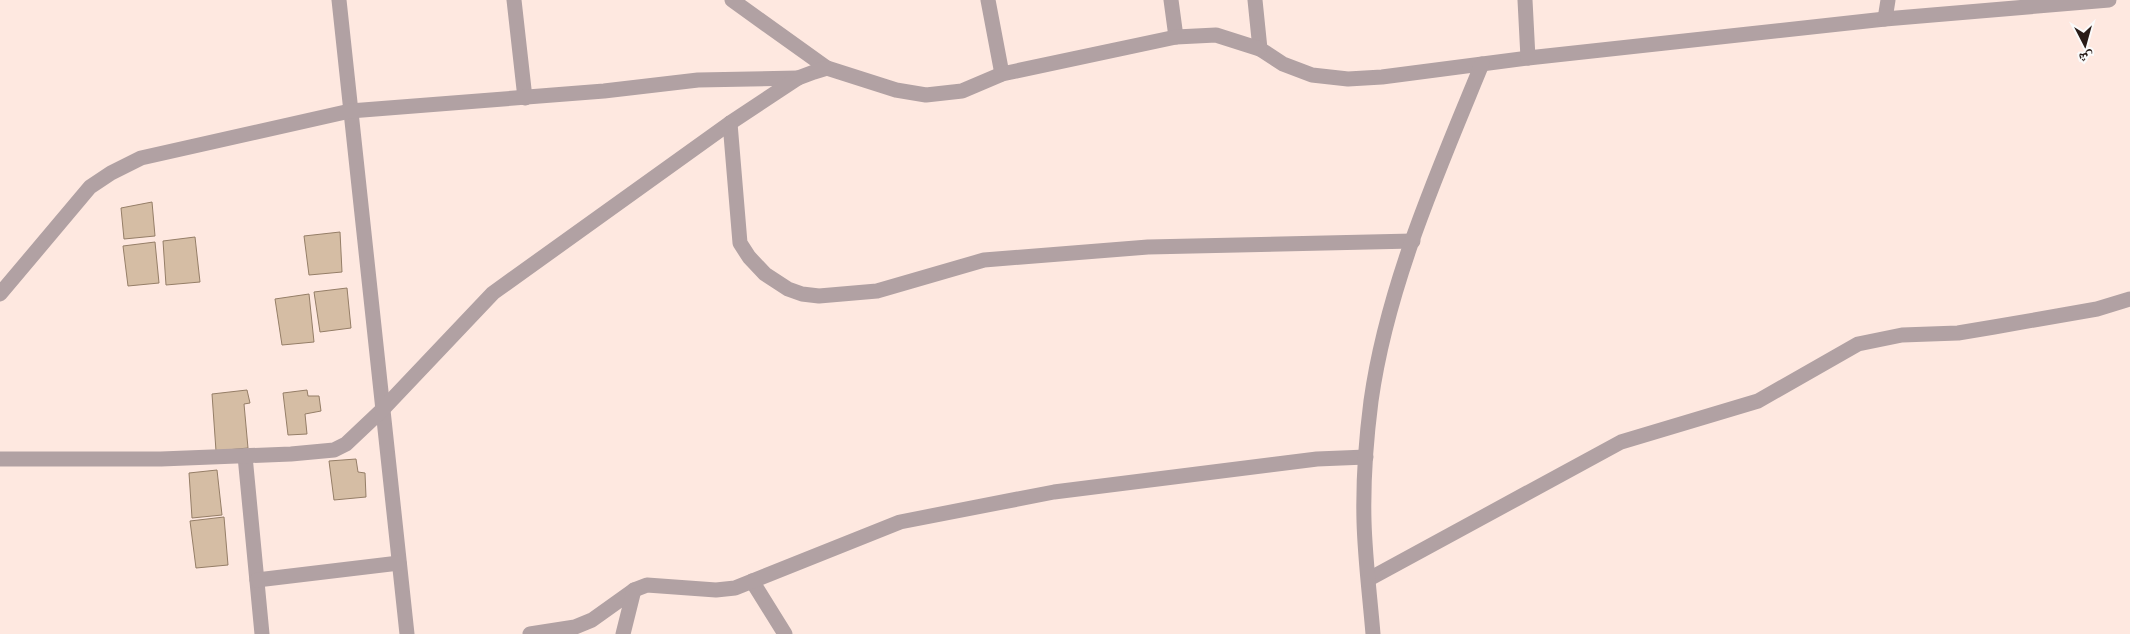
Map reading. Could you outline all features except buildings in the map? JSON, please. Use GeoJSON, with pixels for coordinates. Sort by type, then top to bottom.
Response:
{"type":"FeatureCollection","features":[{"type":"Feature","properties":{"kind":"street"},"geometry":{"type":"LineString","coordinates":[[339,0],[407,634]]}},
{"type":"Feature","properties":{"kind":"street"},"geometry":{"type":"LineString","coordinates":[[514,0],[525,98]]}},
{"type":"Feature","properties":{"kind":"street"},"geometry":{"type":"LineString","coordinates":[[732,0],[827,68],[896,90],[926,95],[962,91],[1002,74],[1176,37],[1216,35],[1260,49],[1283,64],[1312,75],[1348,79],[1382,77],[1528,58],[1885,19],[2109,0]]}},
{"type":"Feature","properties":{"kind":"street"},"geometry":{"type":"LineString","coordinates":[[988,0],[1002,74]]}},
{"type":"Feature","properties":{"kind":"street"},"geometry":{"type":"LineString","coordinates":[[1171,0],[1176,37]]}},
{"type":"Feature","properties":{"kind":"street"},"geometry":{"type":"LineString","coordinates":[[1255,0],[1260,49]]}},
{"type":"Feature","properties":{"kind":"street"},"geometry":{"type":"LineString","coordinates":[[1525,0],[1528,58]]}},
{"type":"Feature","properties":{"kind":"street"},"geometry":{"type":"LineString","coordinates":[[1885,19],[1888,0]]}},
{"type":"Feature","properties":{"kind":"street"},"geometry":{"type":"LineString","coordinates":[[1373,634],[1364,521],[1366,457],[1371,401],[1385,333],[1412,241],[1482,64]]}},
{"type":"Feature","properties":{"kind":"street"},"geometry":{"type":"LineString","coordinates":[[0,459],[161,459],[334,450],[346,444],[382,410],[493,293],[730,123],[798,78],[827,68]]}},
{"type":"Feature","properties":{"kind":"street"},"geometry":{"type":"LineString","coordinates":[[0,294],[90,187],[111,173],[140,158],[350,111],[604,91],[698,80],[798,78]]}},
{"type":"Feature","properties":{"kind":"street"},"geometry":{"type":"LineString","coordinates":[[730,123],[740,243],[749,258],[765,274],[788,289],[802,294],[819,296],[877,291],[984,260],[1148,247],[1412,241]]}},
{"type":"Feature","properties":{"kind":"street"},"geometry":{"type":"LineString","coordinates":[[1369,579],[1621,442],[1758,401],[1858,344],[1902,335],[1958,333],[2097,309],[2130,299]]}},
{"type":"Feature","properties":{"kind":"street"},"geometry":{"type":"LineString","coordinates":[[245,456],[262,634]]}},
{"type":"Feature","properties":{"kind":"street"},"geometry":{"type":"LineString","coordinates":[[530,634],[576,627],[592,620],[634,590],[647,585],[716,590],[735,588],[900,522],[1054,492],[1317,459],[1366,457]]}},
{"type":"Feature","properties":{"kind":"street"},"geometry":{"type":"LineString","coordinates":[[257,580],[399,563]]}},
{"type":"Feature","properties":{"kind":"street"},"geometry":{"type":"LineString","coordinates":[[752,581],[785,634]]}},
{"type":"Feature","properties":{"kind":"street"},"geometry":{"type":"LineString","coordinates":[[623,634],[634,590]]}}]}
